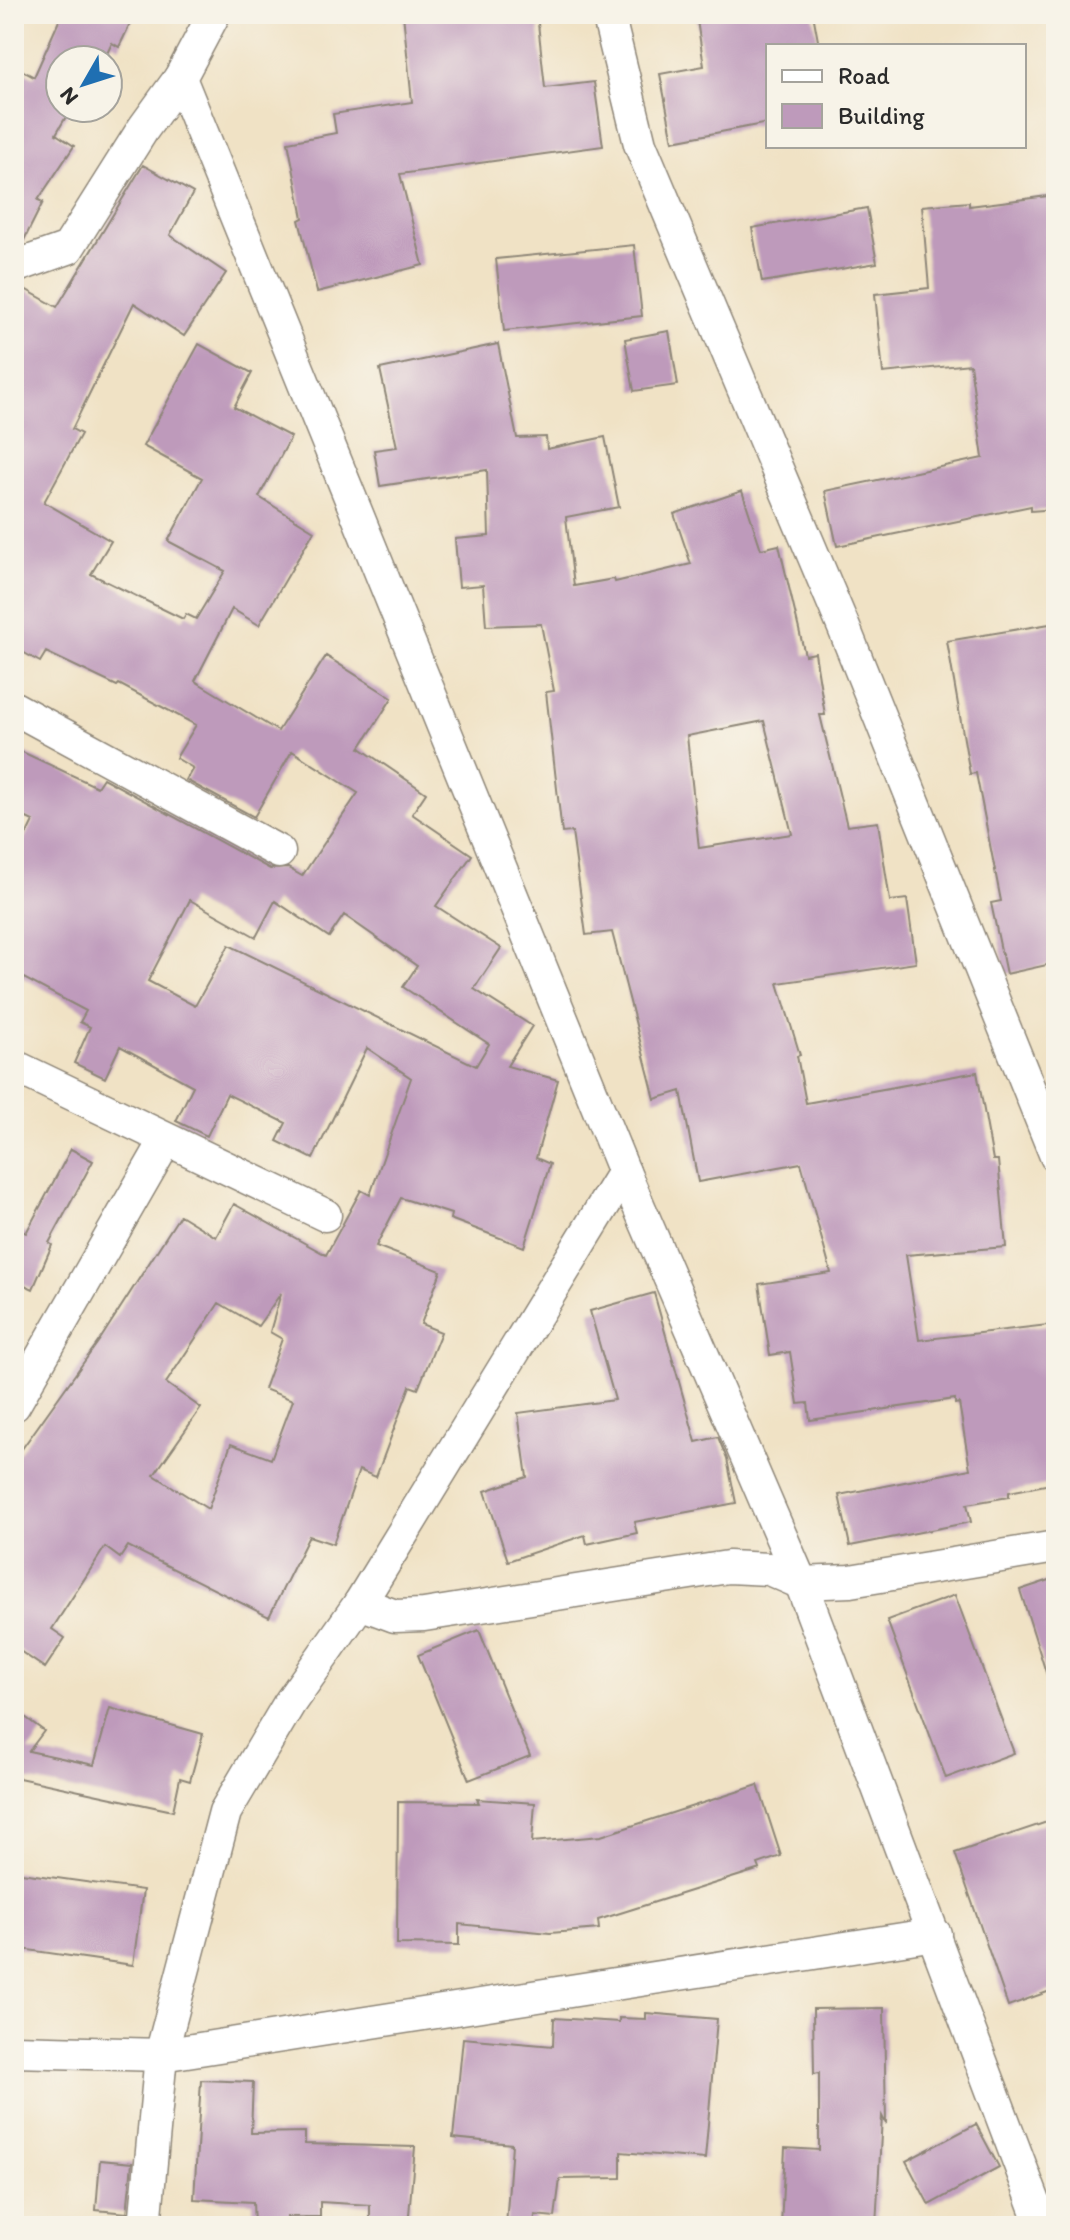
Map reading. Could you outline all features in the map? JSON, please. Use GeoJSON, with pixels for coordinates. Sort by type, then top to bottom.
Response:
{"type":"FeatureCollection","features":[{"type":"Feature","properties":{"kind":"street"},"geometry":{"type":"LineString","coordinates":[[14,261],[20,265],[68,248],[143,129],[180,78],[214,14]]}},
{"type":"Feature","properties":{"kind":"street"},"geometry":{"type":"LineString","coordinates":[[608,14],[640,144],[838,613],[1056,1156]]}},
{"type":"Feature","properties":{"kind":"street"},"geometry":{"type":"LineString","coordinates":[[180,78],[624,1172],[801,1583],[1043,2226]]}},
{"type":"Feature","properties":{"kind":"street"},"geometry":{"type":"LineString","coordinates":[[14,708],[279,852]]}},
{"type":"Feature","properties":{"kind":"street"},"geometry":{"type":"LineString","coordinates":[[14,1066],[325,1215]]}},
{"type":"Feature","properties":{"kind":"street"},"geometry":{"type":"LineString","coordinates":[[14,1405],[166,1140]]}},
{"type":"Feature","properties":{"kind":"street"},"geometry":{"type":"LineString","coordinates":[[145,2226],[161,2055],[225,1812],[289,1704],[360,1603],[624,1172]]}},
{"type":"Feature","properties":{"kind":"street"},"geometry":{"type":"LineString","coordinates":[[360,1603],[395,1616],[424,1615],[728,1567],[769,1569],[801,1583],[850,1581],[1056,1547]]}},
{"type":"Feature","properties":{"kind":"street"},"geometry":{"type":"LineString","coordinates":[[14,2051],[161,2055],[935,1934]]}},
{"type":"Feature","properties":{"kind":"building"},"geometry":{"type":"Polygon","coordinates":[[[62,14],[135,14],[120,44],[49,44],[62,14]]]}},
{"type":"Feature","properties":{"kind":"building"},"geometry":{"type":"Polygon","coordinates":[[[403,14],[537,14],[545,88],[594,82],[603,146],[400,174],[423,265],[317,292],[299,220],[303,218],[288,142],[336,133],[333,114],[412,102],[403,14]]]}},
{"type":"Feature","properties":{"kind":"building"},"geometry":{"type":"Polygon","coordinates":[[[696,14],[813,14],[819,44],[766,44],[766,123],[673,141],[660,74],[704,66],[696,14]]]}},
{"type":"Feature","properties":{"kind":"building"},"geometry":{"type":"Polygon","coordinates":[[[44,54],[44,124],[62,124],[56,134],[74,146],[38,200],[43,202],[22,244],[14,242],[14,66],[34,77],[44,54]]]}},
{"type":"Feature","properties":{"kind":"building"},"geometry":{"type":"Polygon","coordinates":[[[143,165],[193,193],[170,235],[226,273],[184,336],[134,303],[72,429],[81,434],[44,502],[111,541],[91,574],[183,619],[186,614],[196,619],[225,571],[168,541],[202,478],[143,446],[199,344],[252,373],[234,407],[291,437],[259,497],[314,531],[259,625],[232,609],[195,681],[278,731],[326,656],[392,698],[360,748],[426,793],[412,814],[472,855],[436,906],[501,948],[474,989],[532,1026],[507,1066],[558,1080],[536,1158],[550,1164],[524,1247],[450,1219],[451,1214],[401,1198],[376,1246],[441,1271],[421,1324],[441,1332],[418,1389],[410,1386],[376,1477],[359,1470],[333,1544],[309,1536],[269,1617],[128,1546],[120,1558],[105,1547],[52,1629],[65,1638],[45,1668],[14,1647],[14,1460],[101,1338],[180,1215],[216,1237],[234,1204],[326,1255],[361,1190],[370,1195],[411,1078],[367,1048],[313,1159],[277,1141],[286,1123],[227,1094],[207,1136],[176,1121],[193,1086],[120,1046],[105,1078],[74,1063],[90,1027],[80,1022],[86,1011],[14,973],[14,860],[33,821],[14,812],[14,748],[97,787],[103,778],[270,869],[288,868],[302,876],[358,793],[292,751],[254,817],[186,780],[193,768],[176,758],[196,725],[119,684],[117,686],[46,652],[40,662],[14,647],[14,283],[57,307],[143,165]],[[190,900],[148,981],[195,1006],[229,945],[476,1066],[489,1044],[403,987],[417,966],[344,915],[329,937],[275,901],[256,937],[190,900]],[[281,1293],[258,1326],[219,1303],[166,1383],[201,1408],[154,1475],[208,1509],[231,1444],[271,1459],[293,1400],[264,1389],[282,1339],[270,1332],[281,1293]]]}},
{"type":"Feature","properties":{"kind":"building"},"geometry":{"type":"Polygon","coordinates":[[[1056,195],[1056,509],[1031,511],[1031,506],[837,546],[825,491],[983,458],[970,364],[883,373],[875,294],[929,288],[922,206],[969,202],[969,206],[1056,195]]]}},
{"type":"Feature","properties":{"kind":"building"},"geometry":{"type":"Polygon","coordinates":[[[867,208],[877,263],[762,282],[752,228],[867,208]]]}},
{"type":"Feature","properties":{"kind":"building"},"geometry":{"type":"Polygon","coordinates":[[[634,245],[642,316],[504,331],[496,259],[634,245]]]}},
{"type":"Feature","properties":{"kind":"building"},"geometry":{"type":"Polygon","coordinates":[[[669,331],[678,385],[634,391],[625,339],[669,331]]]}},
{"type":"Feature","properties":{"kind":"building"},"geometry":{"type":"Polygon","coordinates":[[[498,344],[517,438],[546,437],[547,449],[605,437],[619,507],[566,517],[574,586],[614,579],[615,582],[691,564],[674,514],[742,491],[761,549],[779,545],[805,655],[815,653],[825,715],[820,715],[847,826],[878,822],[890,901],[907,899],[916,963],[778,983],[800,1055],[797,1056],[806,1103],[977,1072],[993,1160],[998,1160],[1006,1247],[906,1255],[919,1340],[1056,1324],[1056,1483],[1009,1492],[1009,1497],[967,1504],[971,1522],[850,1546],[839,1495],[970,1469],[959,1403],[955,1404],[955,1399],[810,1420],[808,1403],[798,1404],[790,1352],[770,1355],[759,1284],[831,1273],[801,1163],[698,1182],[681,1091],[655,1099],[612,932],[586,935],[572,832],[562,833],[546,692],[554,691],[541,624],[486,626],[483,585],[459,587],[455,539],[489,536],[487,470],[380,486],[374,450],[397,447],[380,369],[498,344]],[[764,721],[687,736],[699,848],[792,834],[764,721]]]}},
{"type":"Feature","properties":{"kind":"building"},"geometry":{"type":"Polygon","coordinates":[[[1056,623],[1056,963],[1006,974],[991,903],[1001,901],[976,773],[970,774],[947,641],[1056,623]]]}},
{"type":"Feature","properties":{"kind":"building"},"geometry":{"type":"Polygon","coordinates":[[[71,1149],[93,1161],[49,1243],[52,1245],[33,1289],[14,1280],[14,1227],[26,1233],[71,1149]]]}},
{"type":"Feature","properties":{"kind":"building"},"geometry":{"type":"Polygon","coordinates":[[[654,1293],[696,1442],[718,1437],[727,1459],[736,1503],[634,1522],[637,1533],[587,1544],[585,1535],[508,1561],[485,1491],[527,1477],[518,1413],[615,1400],[590,1311],[654,1293]]]}},
{"type":"Feature","properties":{"kind":"building"},"geometry":{"type":"Polygon","coordinates":[[[1056,1578],[1056,1684],[1050,1685],[1020,1590],[1056,1578]]]}},
{"type":"Feature","properties":{"kind":"building"},"geometry":{"type":"Polygon","coordinates":[[[955,1595],[1014,1753],[946,1778],[887,1620],[955,1595]]]}},
{"type":"Feature","properties":{"kind":"building"},"geometry":{"type":"Polygon","coordinates":[[[479,1630],[530,1756],[469,1780],[418,1655],[479,1630]]]}},
{"type":"Feature","properties":{"kind":"building"},"geometry":{"type":"Polygon","coordinates":[[[110,1708],[203,1734],[190,1781],[180,1778],[173,1811],[14,1777],[14,1709],[44,1731],[29,1751],[94,1765],[110,1708]]]}},
{"type":"Feature","properties":{"kind":"building"},"geometry":{"type":"Polygon","coordinates":[[[758,1785],[781,1856],[758,1864],[760,1869],[598,1920],[599,1929],[550,1933],[459,1924],[459,1945],[397,1944],[398,1802],[479,1803],[477,1799],[535,1803],[532,1842],[601,1836],[758,1785]]]}},
{"type":"Feature","properties":{"kind":"building"},"geometry":{"type":"Polygon","coordinates":[[[1050,1821],[1056,1840],[1056,1989],[1008,2006],[955,1853],[1050,1821]]]}},
{"type":"Feature","properties":{"kind":"building"},"geometry":{"type":"Polygon","coordinates":[[[14,1872],[143,1890],[133,1965],[14,1948],[14,1872]]]}},
{"type":"Feature","properties":{"kind":"building"},"geometry":{"type":"Polygon","coordinates":[[[884,2008],[886,2124],[882,2116],[876,2226],[781,2226],[785,2148],[819,2150],[819,2073],[814,2074],[813,2009],[884,2008]]]}},
{"type":"Feature","properties":{"kind":"building"},"geometry":{"type":"Polygon","coordinates":[[[646,2013],[717,2019],[705,2159],[621,2152],[621,2178],[560,2179],[555,2217],[535,2215],[534,2226],[506,2226],[512,2144],[453,2138],[463,2038],[553,2046],[554,2018],[619,2022],[619,2018],[646,2019],[646,2013]]]}},
{"type":"Feature","properties":{"kind":"building"},"geometry":{"type":"Polygon","coordinates":[[[201,2080],[253,2082],[251,2133],[305,2132],[305,2144],[415,2147],[408,2226],[370,2226],[370,2205],[320,2202],[320,2217],[287,2217],[287,2226],[254,2226],[253,2202],[194,2199],[201,2080]]]}},
{"type":"Feature","properties":{"kind":"building"},"geometry":{"type":"Polygon","coordinates":[[[976,2124],[999,2167],[929,2205],[906,2161],[976,2124]]]}},
{"type":"Feature","properties":{"kind":"building"},"geometry":{"type":"Polygon","coordinates":[[[100,2160],[132,2163],[127,2213],[96,2210],[100,2160]]]}}]}
